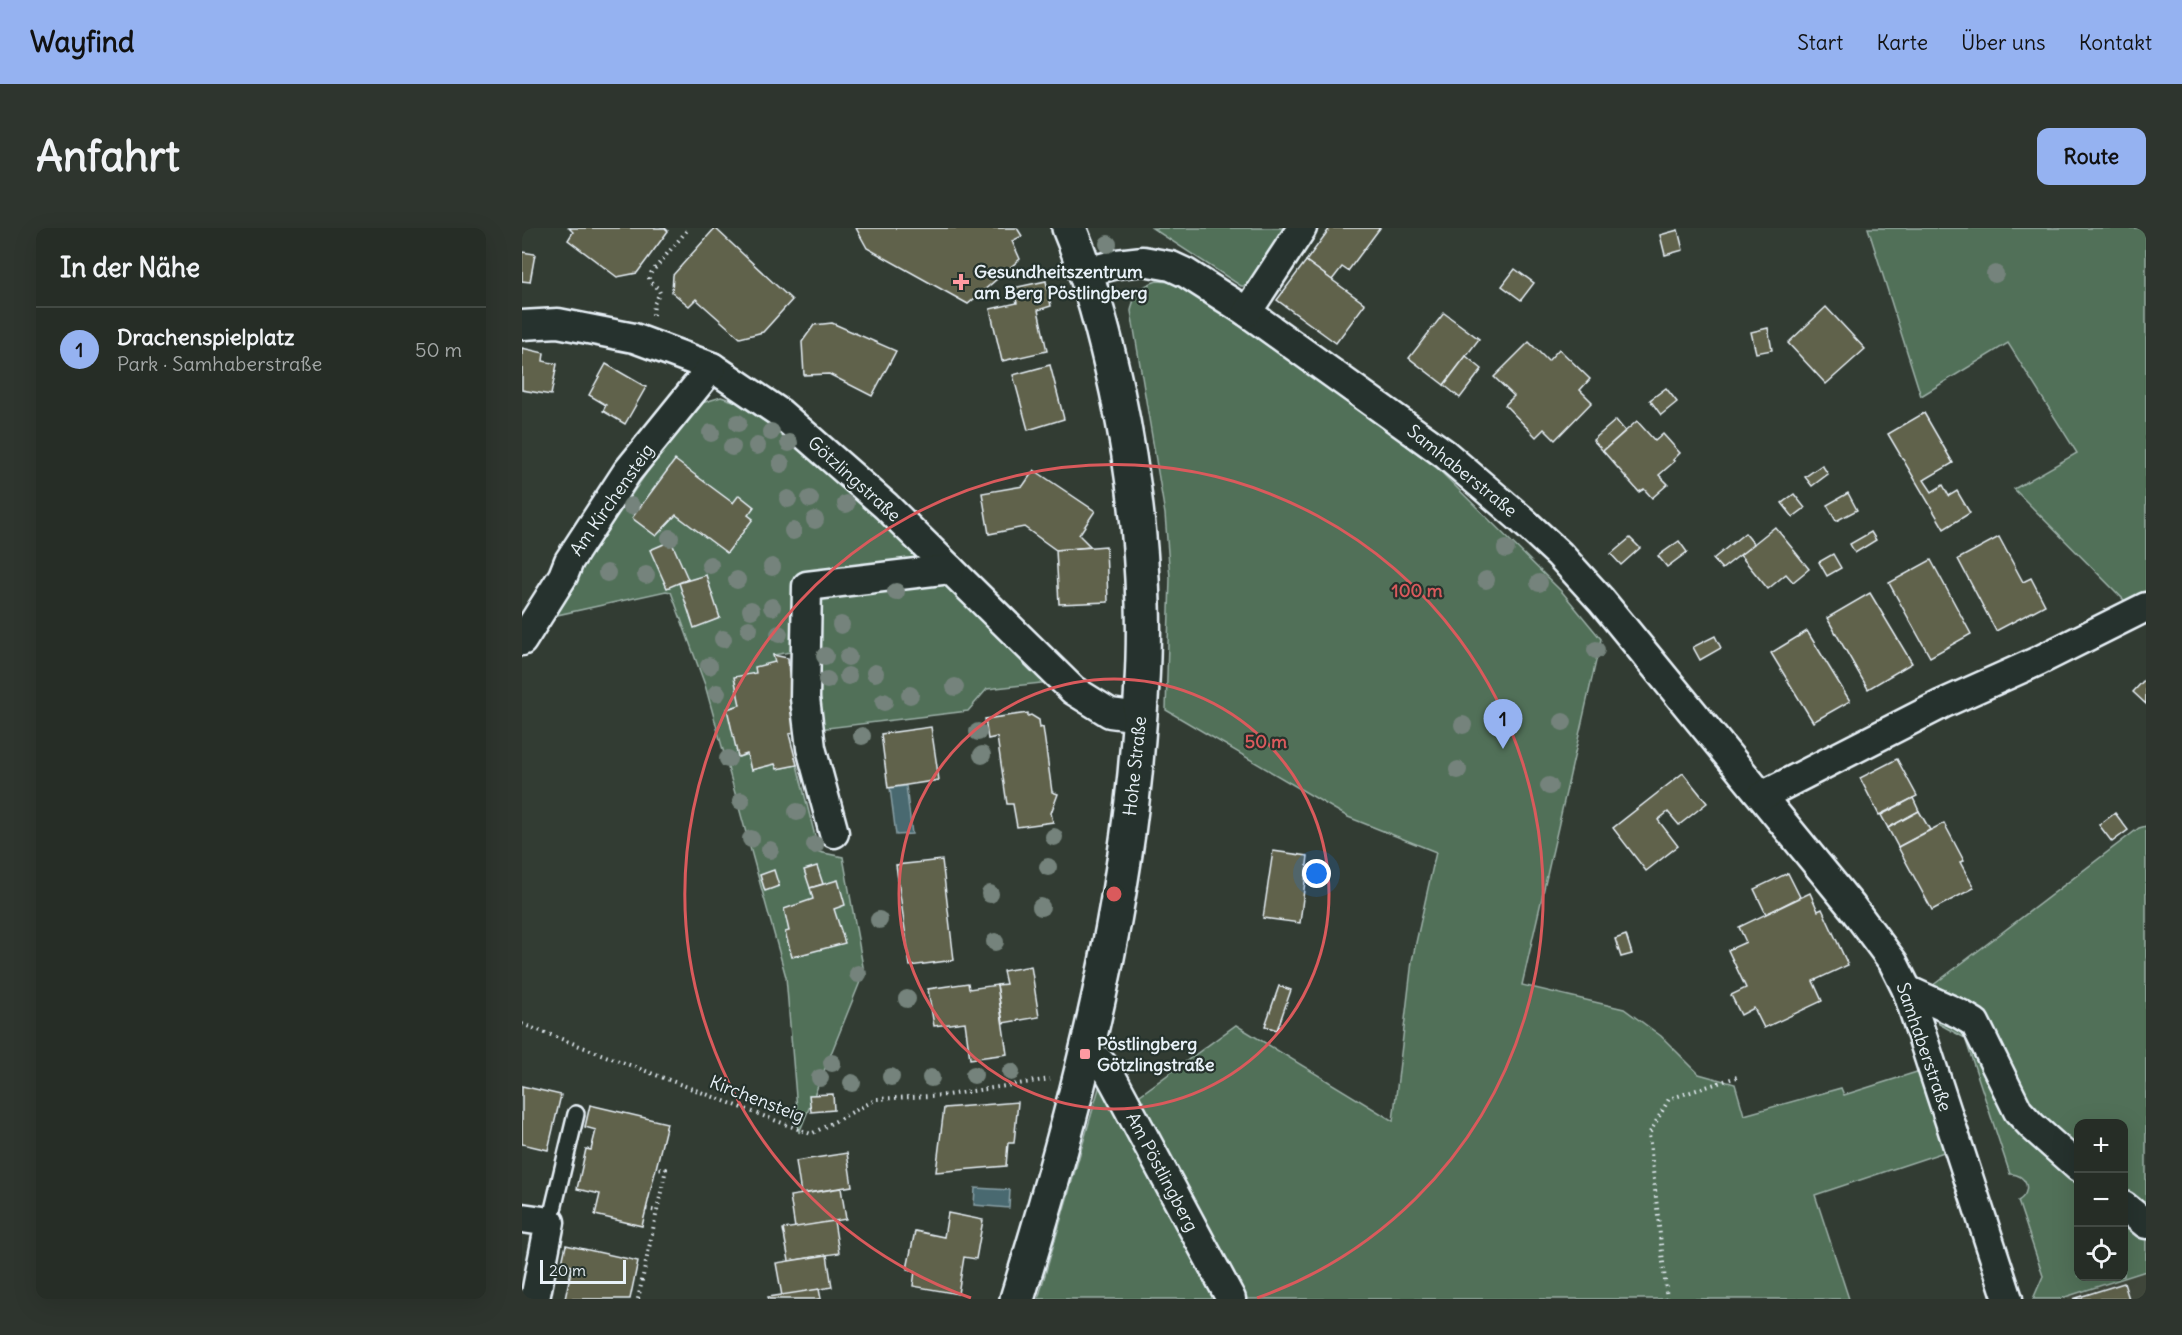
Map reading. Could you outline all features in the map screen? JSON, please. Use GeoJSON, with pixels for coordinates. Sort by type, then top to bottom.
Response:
{"type":"FeatureCollection","features":[{"type":"Feature","properties":{"kind":"main road","name":"Hohe Straße"},"geometry":{"type":"LineString","coordinates":[[1017,1299],[1064,1141],[1108,949],[1124,863],[1140,717],[1143,606],[1136,502],[1104,334],[1086,272],[1069,228]]}},
{"type":"Feature","properties":{"kind":"street"},"geometry":{"type":"LineString","coordinates":[[1247,312],[1302,228]]}},
{"type":"Feature","properties":{"kind":"street","name":"Samhaberstraße"},"geometry":{"type":"LineString","coordinates":[[1086,272],[1131,262],[1164,264],[1186,273],[1247,312],[1445,454],[1504,503],[1551,547],[1601,600],[1762,796],[1893,962],[1907,990],[2007,1295]]}},
{"type":"Feature","properties":{"kind":"street","name":"Götzlingstraße"},"geometry":{"type":"LineString","coordinates":[[522,325],[558,323],[634,338],[712,367],[780,413],[886,506],[1073,690],[1110,713],[1140,717]]}},
{"type":"Feature","properties":{"kind":"street","name":"Am Kirchensteig"},"geometry":{"type":"LineString","coordinates":[[522,641],[569,561],[627,472],[712,367]]}},
{"type":"Feature","properties":{"kind":"street"},"geometry":{"type":"LineString","coordinates":[[834,833],[812,748],[805,698],[807,586],[950,569]]}},
{"type":"Feature","properties":{"kind":"street"},"geometry":{"type":"LineString","coordinates":[[1762,796],[1942,704],[2038,661],[2146,607]]}},
{"type":"Feature","properties":{"kind":"street"},"geometry":{"type":"LineString","coordinates":[[1907,990],[1975,1023],[2018,1111],[2074,1163]]}},
{"type":"Feature","properties":{"kind":"street","name":"Am Pöstlingberg"},"geometry":{"type":"LineString","coordinates":[[1085,1054],[1098,1060],[1109,1072],[1231,1299]]}},
{"type":"Feature","properties":{"kind":"street"},"geometry":{"type":"LineString","coordinates":[[2128,1209],[2146,1224]]}},
{"type":"Feature","properties":{"kind":"street"},"geometry":{"type":"LineString","coordinates":[[522,1218],[550,1222],[535,1299]]}},
{"type":"Feature","properties":{"kind":"lane"},"geometry":{"type":"LineString","coordinates":[[550,1222],[576,1114]]}},
{"type":"Feature","properties":{"kind":"path"},"geometry":{"type":"LineString","coordinates":[[655,320],[654,304],[660,292],[649,278],[688,228]]}},
{"type":"Feature","properties":{"kind":"path","name":"Kirchensteig"},"geometry":{"type":"LineString","coordinates":[[522,1024],[811,1134],[877,1100],[947,1095],[1057,1078]]}},
{"type":"Feature","properties":{"kind":"path"},"geometry":{"type":"LineString","coordinates":[[1667,1299],[1649,1134],[1669,1099],[1740,1076]]}},
{"type":"Feature","properties":{"kind":"path"},"geometry":{"type":"LineString","coordinates":[[639,1299],[666,1169],[656,1168]]}},
{"type":"Feature","properties":{"kind":"path"},"geometry":{"type":"LineString","coordinates":[[646,1209],[658,1210]]}},
{"type":"Feature","properties":{"kind":"shaded area"},"geometry":{"type":"Polygon","coordinates":[[[2146,1271],[2146,1299],[2059,1299],[2115,1281],[2128,1281],[2128,1277],[2146,1271]]]}},
{"type":"Feature","properties":{"kind":"green space"},"geometry":{"type":"Polygon","coordinates":[[[1152,228],[1294,228],[1250,286],[1241,286],[1152,228]]]}},
{"type":"Feature","properties":{"kind":"green space"},"geometry":{"type":"Polygon","coordinates":[[[1868,228],[2146,228],[2146,600],[2132,608],[2014,489],[2077,453],[2008,343],[1921,396],[1868,228]]]}},
{"type":"Feature","properties":{"kind":"green space"},"geometry":{"type":"Polygon","coordinates":[[[1157,281],[1171,282],[1207,297],[1438,469],[1563,593],[1601,639],[1522,985],[1624,1009],[1661,1036],[1699,1074],[1735,1084],[1744,1115],[1841,1088],[1844,1095],[1920,1071],[1947,1151],[1815,1195],[1849,1299],[1239,1299],[1136,1098],[1236,1025],[1393,1121],[1412,961],[1436,852],[1348,817],[1166,710],[1170,578],[1165,514],[1131,311],[1139,292],[1146,285],[1157,281]]]}},
{"type":"Feature","properties":{"kind":"green space"},"geometry":{"type":"Polygon","coordinates":[[[721,397],[746,405],[806,452],[1051,682],[987,689],[968,711],[819,729],[796,651],[773,655],[775,662],[756,673],[740,705],[728,709],[739,757],[747,754],[751,770],[775,764],[777,769],[797,765],[819,852],[843,857],[864,972],[799,1133],[786,977],[705,685],[671,592],[666,591],[548,617],[654,462],[702,403],[721,397]]]}},
{"type":"Feature","properties":{"kind":"green space"},"geometry":{"type":"Polygon","coordinates":[[[2146,826],[2146,1216],[2128,1200],[2128,1119],[2074,1119],[2074,1155],[2022,1101],[1928,989],[2139,828],[2146,826]]]}},
{"type":"Feature","properties":{"kind":"green space"},"geometry":{"type":"Polygon","coordinates":[[[1936,1012],[1962,1025],[2074,1172],[2074,1281],[2115,1281],[2059,1299],[2033,1299],[2043,1276],[2018,1201],[2027,1189],[2026,1184],[2021,1177],[2010,1174],[1965,1038],[1939,1024],[1936,1012]]]}},
{"type":"Feature","properties":{"kind":"green space"},"geometry":{"type":"Polygon","coordinates":[[[1103,1086],[1223,1299],[1038,1299],[1099,1088],[1103,1086]]]}},
{"type":"Feature","properties":{"kind":"green space"},"geometry":{"type":"Polygon","coordinates":[[[2128,1218],[2146,1233],[2146,1271],[2128,1277],[2128,1218]]]}},
{"type":"Feature","properties":{"kind":"water"},"geometry":{"type":"Polygon","coordinates":[[[906,786],[912,834],[896,835],[890,788],[906,786]]]}},
{"type":"Feature","properties":{"kind":"water"},"geometry":{"type":"Polygon","coordinates":[[[975,1188],[1010,1190],[1009,1208],[974,1205],[975,1188]]]}},
{"type":"Feature","properties":{"kind":"building"},"geometry":{"type":"Polygon","coordinates":[[[569,228],[665,228],[668,231],[637,273],[617,277],[568,240],[573,232],[569,228]]]}},
{"type":"Feature","properties":{"kind":"building"},"geometry":{"type":"Polygon","coordinates":[[[715,228],[792,300],[763,332],[740,338],[696,299],[689,306],[672,292],[673,275],[715,228]]]}},
{"type":"Feature","properties":{"kind":"building","name":"Gesundheitszentrum am Berg Pöstlingberg"},"geometry":{"type":"Polygon","coordinates":[[[856,228],[1017,228],[1022,236],[1012,241],[1020,259],[968,304],[867,248],[856,228]]]}},
{"type":"Feature","properties":{"kind":"building"},"geometry":{"type":"Polygon","coordinates":[[[1330,228],[1380,228],[1348,271],[1342,267],[1332,280],[1306,261],[1330,228]]]}},
{"type":"Feature","properties":{"kind":"building"},"geometry":{"type":"Polygon","coordinates":[[[1678,230],[1683,250],[1665,255],[1660,235],[1678,230]]]}},
{"type":"Feature","properties":{"kind":"building"},"geometry":{"type":"Polygon","coordinates":[[[522,252],[535,254],[530,282],[522,281],[522,252]]]}},
{"type":"Feature","properties":{"kind":"building"},"geometry":{"type":"Polygon","coordinates":[[[1306,261],[1365,304],[1336,343],[1277,300],[1306,261]]]}},
{"type":"Feature","properties":{"kind":"building"},"geometry":{"type":"Polygon","coordinates":[[[1515,269],[1534,283],[1521,300],[1502,286],[1515,269]]]}},
{"type":"Feature","properties":{"kind":"building"},"geometry":{"type":"Polygon","coordinates":[[[1046,281],[1051,306],[1038,310],[1047,351],[1002,361],[990,309],[1017,303],[1013,288],[1046,281]]]}},
{"type":"Feature","properties":{"kind":"building"},"geometry":{"type":"Polygon","coordinates":[[[1826,307],[1865,349],[1826,384],[1788,343],[1826,307]]]}},
{"type":"Feature","properties":{"kind":"building"},"geometry":{"type":"Polygon","coordinates":[[[1444,313],[1479,339],[1444,385],[1409,358],[1444,313]]]}},
{"type":"Feature","properties":{"kind":"building"},"geometry":{"type":"Polygon","coordinates":[[[832,323],[896,351],[872,396],[829,374],[804,375],[802,342],[814,325],[832,323]]]}},
{"type":"Feature","properties":{"kind":"building"},"geometry":{"type":"Polygon","coordinates":[[[1768,328],[1772,350],[1756,353],[1751,332],[1768,328]]]}},
{"type":"Feature","properties":{"kind":"building"},"geometry":{"type":"Polygon","coordinates":[[[1529,342],[1548,361],[1559,349],[1590,379],[1580,390],[1592,402],[1555,440],[1544,429],[1536,437],[1505,405],[1514,396],[1494,377],[1529,342]]]}},
{"type":"Feature","properties":{"kind":"building"},"geometry":{"type":"Polygon","coordinates":[[[522,348],[544,353],[543,361],[557,364],[551,395],[522,390],[522,348]]]}},
{"type":"Feature","properties":{"kind":"building"},"geometry":{"type":"Polygon","coordinates":[[[1466,356],[1482,369],[1460,398],[1444,385],[1466,356]]]}},
{"type":"Feature","properties":{"kind":"building"},"geometry":{"type":"Polygon","coordinates":[[[606,364],[646,387],[625,424],[603,411],[606,405],[589,395],[606,364]]]}},
{"type":"Feature","properties":{"kind":"building"},"geometry":{"type":"Polygon","coordinates":[[[1050,365],[1064,419],[1028,430],[1013,375],[1050,365]]]}},
{"type":"Feature","properties":{"kind":"building"},"geometry":{"type":"Polygon","coordinates":[[[1666,388],[1677,402],[1661,415],[1650,400],[1666,388]]]}},
{"type":"Feature","properties":{"kind":"building"},"geometry":{"type":"Polygon","coordinates":[[[1924,413],[1953,463],[1924,480],[1932,492],[1943,485],[1949,496],[1957,491],[1970,513],[1944,529],[1888,434],[1924,413]]]}},
{"type":"Feature","properties":{"kind":"building"},"geometry":{"type":"Polygon","coordinates":[[[1616,420],[1625,431],[1603,451],[1593,440],[1616,420]]]}},
{"type":"Feature","properties":{"kind":"building"},"geometry":{"type":"Polygon","coordinates":[[[1637,421],[1655,441],[1663,434],[1680,453],[1673,460],[1675,461],[1659,475],[1668,484],[1652,498],[1644,489],[1639,492],[1603,451],[1637,421]]]}},
{"type":"Feature","properties":{"kind":"building"},"geometry":{"type":"Polygon","coordinates":[[[675,460],[733,503],[739,495],[754,507],[748,515],[753,519],[727,553],[676,515],[656,536],[632,518],[675,460]]]}},
{"type":"Feature","properties":{"kind":"building"},"geometry":{"type":"Polygon","coordinates":[[[1822,465],[1828,474],[1812,486],[1805,477],[1822,465]]]}},
{"type":"Feature","properties":{"kind":"building"},"geometry":{"type":"Polygon","coordinates":[[[1034,470],[1095,511],[1079,535],[1091,547],[1056,550],[1024,527],[989,534],[982,493],[1023,486],[1034,470]]]}},
{"type":"Feature","properties":{"kind":"building"},"geometry":{"type":"Polygon","coordinates":[[[1848,493],[1857,510],[1836,521],[1827,505],[1848,493]]]}},
{"type":"Feature","properties":{"kind":"building"},"geometry":{"type":"Polygon","coordinates":[[[1794,494],[1805,508],[1793,517],[1782,503],[1794,494]]]}},
{"type":"Feature","properties":{"kind":"building"},"geometry":{"type":"Polygon","coordinates":[[[1775,527],[1809,569],[1793,582],[1786,574],[1768,589],[1740,555],[1775,527]]]}},
{"type":"Feature","properties":{"kind":"building"},"geometry":{"type":"Polygon","coordinates":[[[1871,532],[1876,540],[1855,553],[1850,544],[1871,532]]]}},
{"type":"Feature","properties":{"kind":"building"},"geometry":{"type":"Polygon","coordinates":[[[1745,533],[1754,544],[1722,569],[1713,559],[1745,533]]]}},
{"type":"Feature","properties":{"kind":"building"},"geometry":{"type":"Polygon","coordinates":[[[1999,537],[2023,582],[2031,578],[2045,605],[1996,631],[1958,559],[1999,537]]]}},
{"type":"Feature","properties":{"kind":"building"},"geometry":{"type":"Polygon","coordinates":[[[1630,538],[1640,548],[1621,565],[1611,554],[1630,538]]]}},
{"type":"Feature","properties":{"kind":"building"},"geometry":{"type":"Polygon","coordinates":[[[671,541],[688,579],[667,588],[650,550],[671,541]]]}},
{"type":"Feature","properties":{"kind":"building"},"geometry":{"type":"Polygon","coordinates":[[[1679,541],[1687,552],[1667,567],[1658,556],[1679,541]]]}},
{"type":"Feature","properties":{"kind":"building"},"geometry":{"type":"Polygon","coordinates":[[[1106,546],[1108,602],[1059,604],[1056,550],[1106,546]]]}},
{"type":"Feature","properties":{"kind":"building"},"geometry":{"type":"Polygon","coordinates":[[[1833,554],[1841,568],[1827,576],[1819,562],[1833,554]]]}},
{"type":"Feature","properties":{"kind":"building"},"geometry":{"type":"Polygon","coordinates":[[[1931,560],[1971,634],[1930,657],[1889,583],[1931,560]]]}},
{"type":"Feature","properties":{"kind":"building"},"geometry":{"type":"Polygon","coordinates":[[[706,575],[720,618],[694,628],[679,583],[706,575]]]}},
{"type":"Feature","properties":{"kind":"building"},"geometry":{"type":"Polygon","coordinates":[[[1870,593],[1912,663],[1868,689],[1827,618],[1870,593]]]}},
{"type":"Feature","properties":{"kind":"building"},"geometry":{"type":"Polygon","coordinates":[[[1807,631],[1850,701],[1813,722],[1771,653],[1807,631]]]}},
{"type":"Feature","properties":{"kind":"building"},"geometry":{"type":"Polygon","coordinates":[[[1715,636],[1721,648],[1700,660],[1693,647],[1715,636]]]}},
{"type":"Feature","properties":{"kind":"building"},"geometry":{"type":"Polygon","coordinates":[[[773,655],[788,658],[789,677],[797,675],[797,706],[790,707],[796,733],[789,734],[797,765],[777,769],[775,764],[751,770],[747,754],[738,757],[727,709],[740,705],[734,677],[756,673],[755,667],[775,662],[773,655]]]}},
{"type":"Feature","properties":{"kind":"building"},"geometry":{"type":"Polygon","coordinates":[[[2146,678],[2146,704],[2133,692],[2146,678]]]}},
{"type":"Feature","properties":{"kind":"building"},"geometry":{"type":"Polygon","coordinates":[[[1028,713],[1028,716],[1031,715],[1039,720],[1040,728],[1043,727],[1052,792],[1058,794],[1051,813],[1053,822],[1017,827],[1013,804],[1007,804],[997,737],[988,739],[985,719],[1028,713]]]}},
{"type":"Feature","properties":{"kind":"building"},"geometry":{"type":"Polygon","coordinates":[[[931,727],[939,780],[888,788],[881,734],[931,727]]]}},
{"type":"Feature","properties":{"kind":"building"},"geometry":{"type":"Polygon","coordinates":[[[1897,759],[1917,796],[1879,815],[1860,778],[1897,759]]]}},
{"type":"Feature","properties":{"kind":"building"},"geometry":{"type":"Polygon","coordinates":[[[1683,773],[1707,803],[1679,825],[1668,812],[1658,820],[1678,846],[1646,871],[1613,828],[1683,773]]]}},
{"type":"Feature","properties":{"kind":"building"},"geometry":{"type":"Polygon","coordinates":[[[1913,798],[1919,811],[1888,828],[1881,815],[1913,798]]]}},
{"type":"Feature","properties":{"kind":"building"},"geometry":{"type":"Polygon","coordinates":[[[1919,811],[1930,830],[1898,847],[1888,828],[1919,811]]]}},
{"type":"Feature","properties":{"kind":"building"},"geometry":{"type":"Polygon","coordinates":[[[2115,813],[2128,830],[2112,842],[2099,825],[2115,813]]]}},
{"type":"Feature","properties":{"kind":"building"},"geometry":{"type":"Polygon","coordinates":[[[1944,823],[1964,861],[1960,862],[1974,888],[1932,910],[1898,847],[1944,823]]]}},
{"type":"Feature","properties":{"kind":"building"},"geometry":{"type":"Polygon","coordinates":[[[1273,851],[1308,856],[1300,923],[1263,918],[1273,851]]]}},
{"type":"Feature","properties":{"kind":"building"},"geometry":{"type":"Polygon","coordinates":[[[942,860],[954,960],[910,966],[896,865],[942,860]]]}},
{"type":"Feature","properties":{"kind":"building"},"geometry":{"type":"Polygon","coordinates":[[[817,866],[823,884],[810,888],[804,870],[817,866]]]}},
{"type":"Feature","properties":{"kind":"building"},"geometry":{"type":"Polygon","coordinates":[[[774,870],[779,886],[765,891],[760,875],[774,870]]]}},
{"type":"Feature","properties":{"kind":"building"},"geometry":{"type":"Polygon","coordinates":[[[1788,873],[1800,897],[1766,914],[1754,889],[1788,873]]]}},
{"type":"Feature","properties":{"kind":"building"},"geometry":{"type":"Polygon","coordinates":[[[838,880],[845,905],[834,909],[845,943],[792,957],[785,932],[789,931],[784,909],[813,899],[810,888],[838,880]]]}},
{"type":"Feature","properties":{"kind":"building"},"geometry":{"type":"Polygon","coordinates":[[[1810,893],[1818,911],[1822,909],[1848,965],[1813,981],[1822,1001],[1764,1028],[1754,1008],[1741,1015],[1731,995],[1746,988],[1728,950],[1746,942],[1739,927],[1810,893]]]}},
{"type":"Feature","properties":{"kind":"building"},"geometry":{"type":"Polygon","coordinates":[[[1626,935],[1632,954],[1621,957],[1615,939],[1626,935]]]}},
{"type":"Feature","properties":{"kind":"building"},"geometry":{"type":"Polygon","coordinates":[[[1031,966],[1039,1017],[1003,1023],[997,985],[1006,984],[1003,971],[1031,966]]]}},
{"type":"Feature","properties":{"kind":"building"},"geometry":{"type":"Polygon","coordinates":[[[968,983],[969,989],[997,985],[1007,1054],[970,1059],[965,1022],[934,1026],[928,989],[968,983]]]}},
{"type":"Feature","properties":{"kind":"building"},"geometry":{"type":"Polygon","coordinates":[[[1279,986],[1291,990],[1277,1030],[1265,1026],[1279,986]]]}},
{"type":"Feature","properties":{"kind":"building"},"geometry":{"type":"Polygon","coordinates":[[[522,1086],[561,1095],[548,1150],[522,1144],[522,1086]]]}},
{"type":"Feature","properties":{"kind":"building"},"geometry":{"type":"Polygon","coordinates":[[[833,1094],[834,1110],[811,1112],[809,1095],[833,1094]]]}},
{"type":"Feature","properties":{"kind":"building"},"geometry":{"type":"Polygon","coordinates":[[[1018,1102],[1014,1143],[1008,1143],[1006,1166],[936,1172],[944,1108],[1018,1102]]]}},
{"type":"Feature","properties":{"kind":"building"},"geometry":{"type":"Polygon","coordinates":[[[590,1105],[667,1123],[642,1226],[595,1215],[600,1194],[577,1189],[586,1149],[591,1150],[596,1130],[585,1127],[590,1105]]]}},
{"type":"Feature","properties":{"kind":"building"},"geometry":{"type":"Polygon","coordinates":[[[847,1153],[852,1186],[801,1194],[796,1161],[847,1153]]]}},
{"type":"Feature","properties":{"kind":"building"},"geometry":{"type":"Polygon","coordinates":[[[841,1188],[846,1219],[795,1228],[790,1196],[841,1188]]]}},
{"type":"Feature","properties":{"kind":"building"},"geometry":{"type":"Polygon","coordinates":[[[948,1213],[983,1220],[976,1259],[964,1257],[958,1294],[913,1286],[915,1271],[907,1269],[915,1231],[944,1237],[948,1213]]]}},
{"type":"Feature","properties":{"kind":"building"},"geometry":{"type":"Polygon","coordinates":[[[834,1221],[839,1253],[789,1261],[783,1229],[834,1221]]]}},
{"type":"Feature","properties":{"kind":"building"},"geometry":{"type":"Polygon","coordinates":[[[566,1245],[638,1261],[630,1299],[565,1299],[572,1266],[562,1263],[566,1245]]]}},
{"type":"Feature","properties":{"kind":"building"},"geometry":{"type":"Polygon","coordinates":[[[827,1255],[832,1287],[782,1296],[776,1263],[827,1255]]]}},
{"type":"Feature","properties":{"kind":"building"},"geometry":{"type":"Polygon","coordinates":[[[2124,1283],[2129,1299],[2073,1299],[2124,1283]]]}},
{"type":"Feature","properties":{"kind":"building"},"geometry":{"type":"Polygon","coordinates":[[[819,1289],[821,1299],[769,1299],[768,1297],[819,1289]]]}},
{"type":"Feature","properties":{"kind":"place","name":"Gesundheitszentrum am Berg Pöstlingberg"},"geometry":{"type":"Point","coordinates":[961,282]}},
{"type":"Feature","properties":{"kind":"place","name":"Drachenspielplatz"},"geometry":{"type":"Point","coordinates":[1503,749]}},
{"type":"Feature","properties":{"kind":"place","name":"Pöstlingberg Götzlingstraße"},"geometry":{"type":"Point","coordinates":[1085,1054]}}]}
